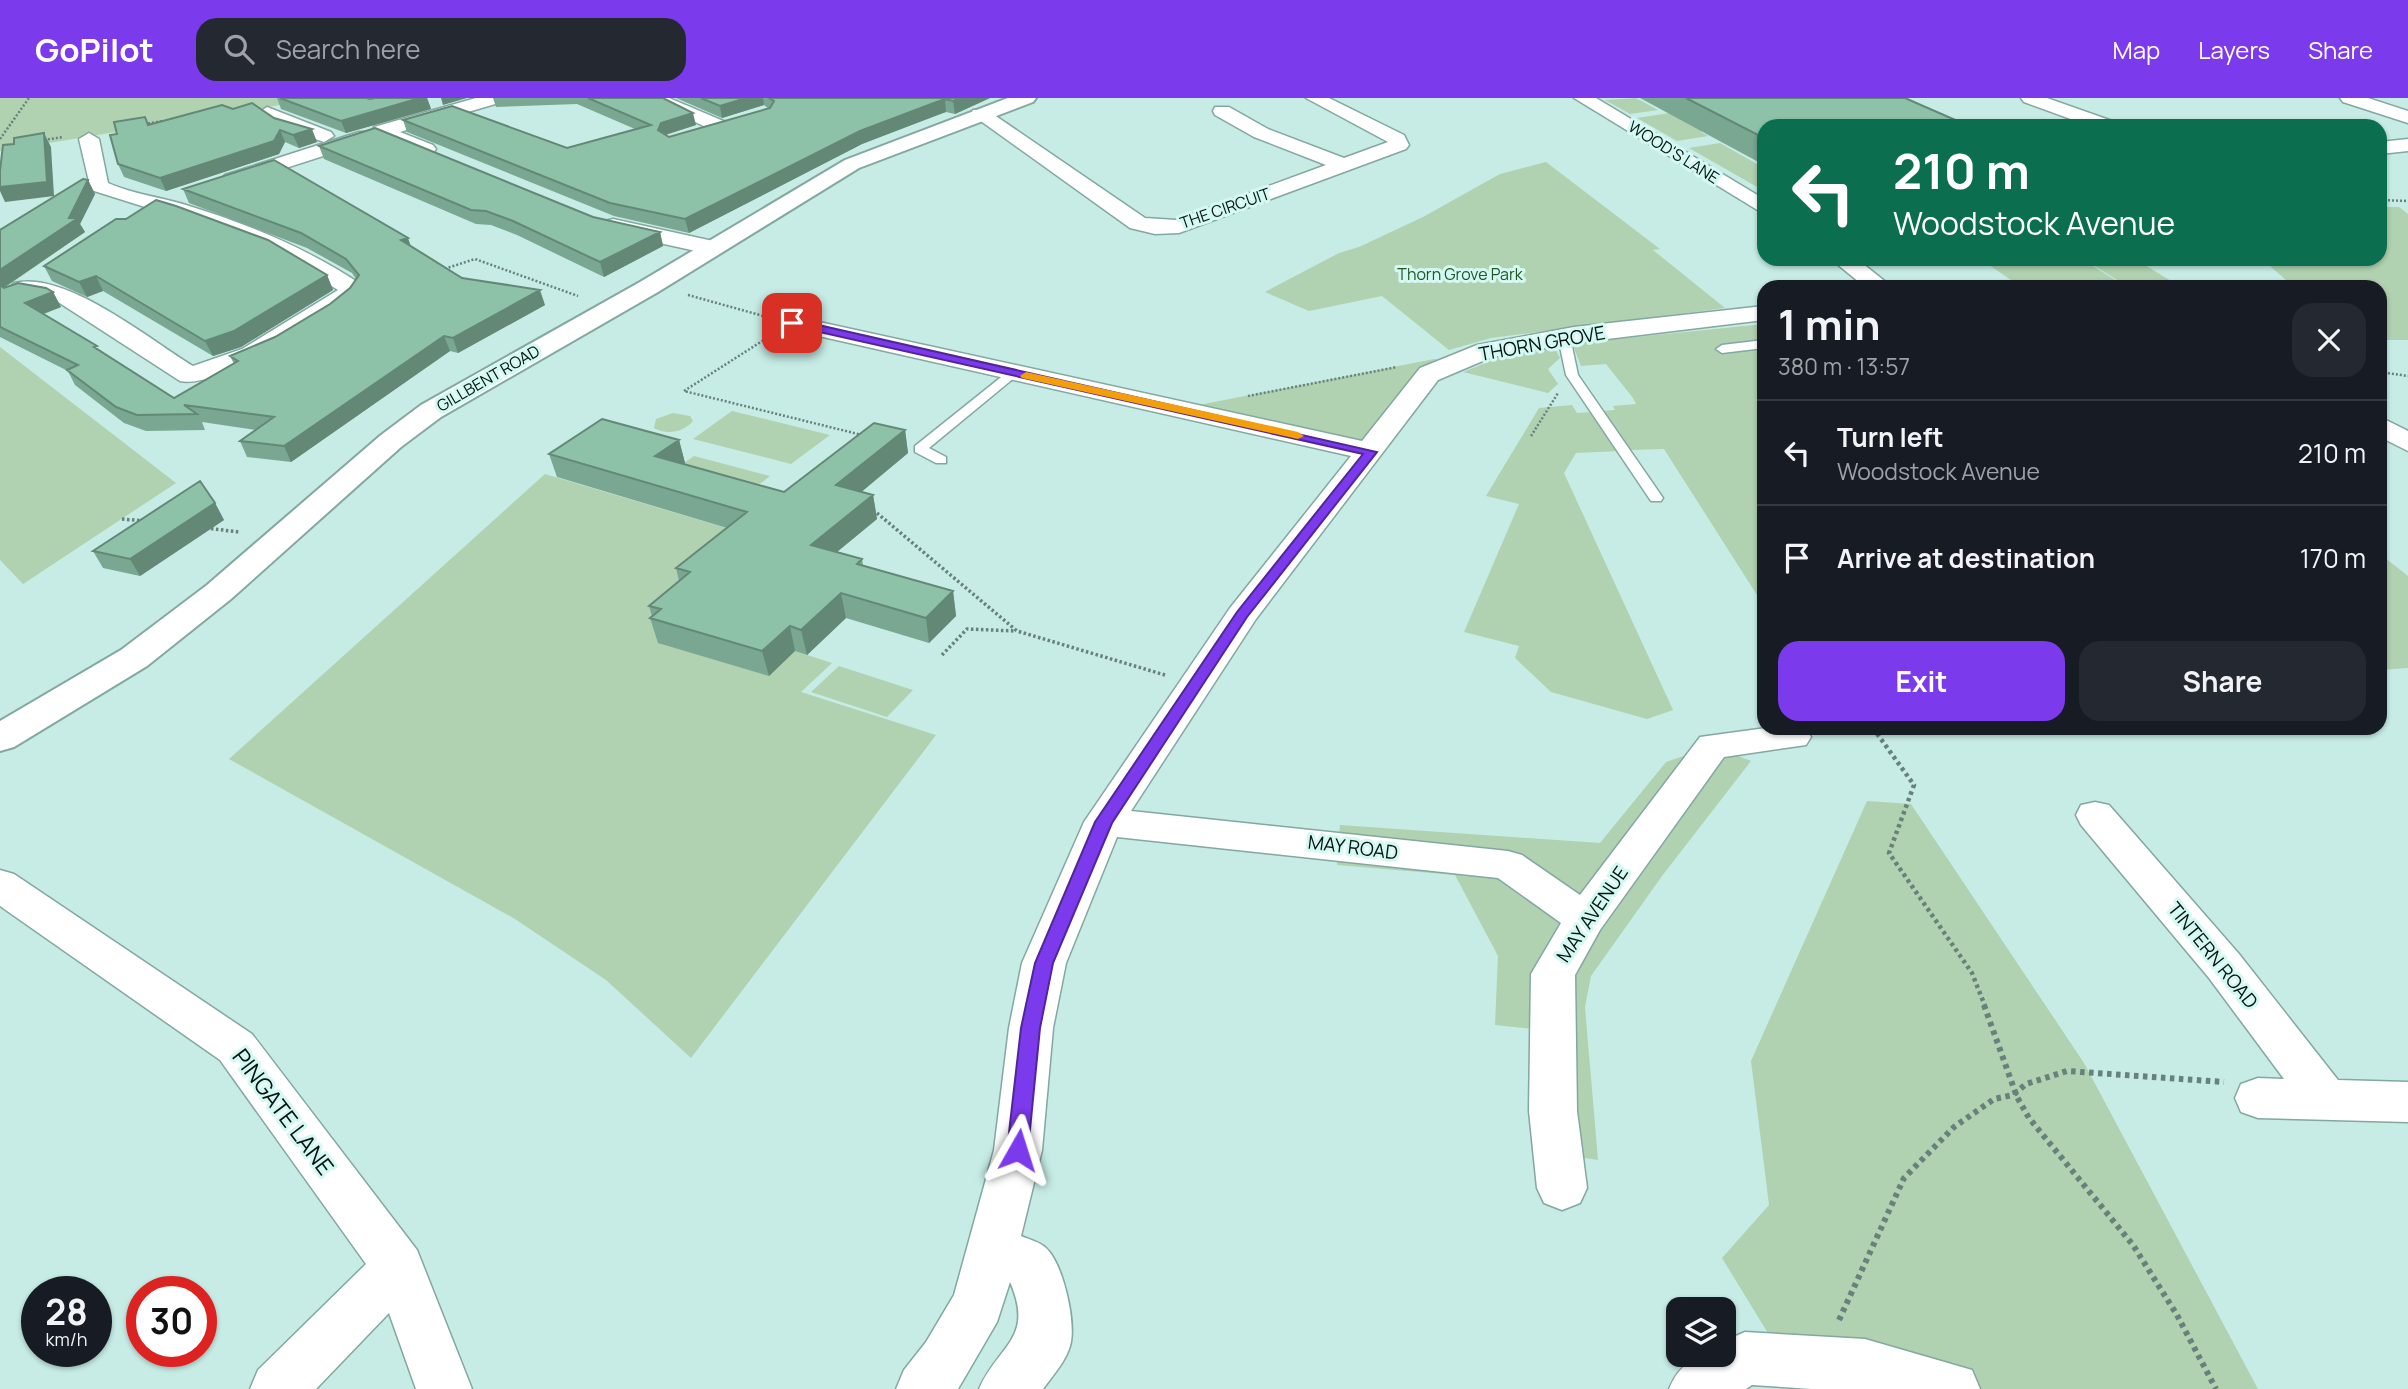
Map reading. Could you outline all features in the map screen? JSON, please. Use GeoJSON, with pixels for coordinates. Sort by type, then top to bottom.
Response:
{"type":"FeatureCollection","features":[{"type":"Feature","properties":{"kind":"street"},"geometry":{"type":"LineString","coordinates":[[125,220],[158,203],[344,142],[496,98]]}},
{"type":"Feature","properties":{"kind":"street"},"geometry":{"type":"LineString","coordinates":[[654,98],[721,127]]}},
{"type":"Feature","properties":{"kind":"street","name":"GILLBENT ROAD"},"geometry":{"type":"LineString","coordinates":[[0,738],[134,658],[219,592],[391,441],[431,411],[714,248],[852,164],[1026,98]]}},
{"type":"Feature","properties":{"kind":"street","name":"THE CIRCUIT"},"geometry":{"type":"LineString","coordinates":[[980,114],[1138,223],[1155,227],[1179,226],[1399,145],[1396,138],[1315,98]]}},
{"type":"Feature","properties":{"kind":"street","name":"WOOD'S LANE"},"geometry":{"type":"LineString","coordinates":[[1583,98],[1757,204]]}},
{"type":"Feature","properties":{"kind":"street"},"geometry":{"type":"LineString","coordinates":[[2030,98],[2089,119]]}},
{"type":"Feature","properties":{"kind":"street"},"geometry":{"type":"LineString","coordinates":[[2349,98],[2408,117]]}},
{"type":"Feature","properties":{"kind":"street"},"geometry":{"type":"LineString","coordinates":[[267,113],[284,122],[344,142]]}},
{"type":"Feature","properties":{"kind":"street"},"geometry":{"type":"LineString","coordinates":[[1220,115],[1346,166]]}},
{"type":"Feature","properties":{"kind":"street"},"geometry":{"type":"LineString","coordinates":[[697,134],[743,120]]}},
{"type":"Feature","properties":{"kind":"street"},"geometry":{"type":"LineString","coordinates":[[381,131],[450,160]]}},
{"type":"Feature","properties":{"kind":"street"},"geometry":{"type":"LineString","coordinates":[[22,288],[47,289],[63,295],[189,375],[208,373],[234,364],[343,298],[351,288],[314,262],[266,239],[158,203],[110,192],[98,186],[89,139]]}},
{"type":"Feature","properties":{"kind":"street"},"geometry":{"type":"LineString","coordinates":[[2387,147],[2408,145]]}},
{"type":"Feature","properties":{"kind":"street"},"geometry":{"type":"LineString","coordinates":[[594,219],[714,248]]}},
{"type":"Feature","properties":{"kind":"street"},"geometry":{"type":"LineString","coordinates":[[1852,266],[1871,280]]}},
{"type":"Feature","properties":{"kind":"street"},"geometry":{"type":"LineString","coordinates":[[0,301],[52,267]]}},
{"type":"Feature","properties":{"kind":"street","name":"THORN GROVE"},"geometry":{"type":"LineString","coordinates":[[924,1389],[945,1361],[978,1304],[995,1248],[1018,1150],[1031,1028],[1044,963],[1104,822],[1242,615],[1429,374],[1454,361],[1486,350],[1564,337],[1757,314]]}},
{"type":"Feature","properties":{"kind":"street"},"geometry":{"type":"LineString","coordinates":[[792,323],[1371,452]]}},
{"type":"Feature","properties":{"kind":"street"},"geometry":{"type":"LineString","coordinates":[[185,393],[208,373]]}},
{"type":"Feature","properties":{"kind":"street"},"geometry":{"type":"LineString","coordinates":[[2387,430],[2408,443]]}},
{"type":"Feature","properties":{"kind":"street","name":"MAY AVENUE"},"geometry":{"type":"LineString","coordinates":[[1562,1188],[1553,1111],[1553,974],[1585,919],[1713,746],[1793,737]]}},
{"type":"Feature","properties":{"kind":"street","name":"TINTERN ROAD"},"geometry":{"type":"LineString","coordinates":[[2095,815],[2224,966],[2326,1099]]}},
{"type":"Feature","properties":{"kind":"street","name":"MAY ROAD"},"geometry":{"type":"LineString","coordinates":[[1104,822],[1508,865],[1585,919]]}},
{"type":"Feature","properties":{"kind":"street","name":"PINGATE LANE"},"geometry":{"type":"LineString","coordinates":[[0,885],[236,1047],[399,1267],[444,1389]]}},
{"type":"Feature","properties":{"kind":"street"},"geometry":{"type":"LineString","coordinates":[[2258,1097],[2408,1102]]}},
{"type":"Feature","properties":{"kind":"street"},"geometry":{"type":"LineString","coordinates":[[995,1248],[1028,1265],[1044,1299],[1044,1342],[1017,1380],[1007,1389]]}},
{"type":"Feature","properties":{"kind":"street"},"geometry":{"type":"LineString","coordinates":[[278,1389],[399,1267]]}},
{"type":"Feature","properties":{"kind":"street"},"geometry":{"type":"LineString","coordinates":[[1697,1389],[1745,1358],[1865,1366],[1952,1389]]}},
{"type":"Feature","properties":{"kind":"lane"},"geometry":{"type":"LineString","coordinates":[[1564,337],[1569,367],[1576,380],[1656,498]]}},
{"type":"Feature","properties":{"kind":"lane"},"geometry":{"type":"LineString","coordinates":[[1722,349],[1757,345]]}},
{"type":"Feature","properties":{"kind":"lane"},"geometry":{"type":"LineString","coordinates":[[920,449],[1014,373]]}},
{"type":"Feature","properties":{"kind":"lane"},"geometry":{"type":"LineString","coordinates":[[872,437],[920,449],[941,460]]}},
{"type":"Feature","properties":{"kind":"path"},"geometry":{"type":"LineString","coordinates":[[0,139],[29,98]]}},
{"type":"Feature","properties":{"kind":"path"},"geometry":{"type":"LineString","coordinates":[[89,139],[162,126]]}},
{"type":"Feature","properties":{"kind":"path"},"geometry":{"type":"LineString","coordinates":[[2387,200],[2407,201]]}},
{"type":"Feature","properties":{"kind":"path"},"geometry":{"type":"LineString","coordinates":[[438,271],[475,259],[518,277],[615,306]]}},
{"type":"Feature","properties":{"kind":"path"},"geometry":{"type":"LineString","coordinates":[[682,294],[792,323]]}},
{"type":"Feature","properties":{"kind":"path"},"geometry":{"type":"LineString","coordinates":[[792,323],[684,391],[872,437]]}},
{"type":"Feature","properties":{"kind":"path"},"geometry":{"type":"LineString","coordinates":[[1246,396],[1434,359],[1454,361]]}},
{"type":"Feature","properties":{"kind":"path"},"geometry":{"type":"LineString","coordinates":[[2387,373],[2408,376]]}},
{"type":"Feature","properties":{"kind":"path"},"geometry":{"type":"LineString","coordinates":[[1531,436],[1561,389],[1576,380]]}},
{"type":"Feature","properties":{"kind":"path"},"geometry":{"type":"LineString","coordinates":[[877,513],[1017,631]]}},
{"type":"Feature","properties":{"kind":"path"},"geometry":{"type":"LineString","coordinates":[[121,519],[148,522]]}},
{"type":"Feature","properties":{"kind":"path"},"geometry":{"type":"LineString","coordinates":[[202,528],[282,537]]}},
{"type":"Feature","properties":{"kind":"path"},"geometry":{"type":"LineString","coordinates":[[942,655],[967,629],[1017,631],[1196,684]]}},
{"type":"Feature","properties":{"kind":"path"},"geometry":{"type":"LineString","coordinates":[[1878,735],[1914,785],[1889,853],[1972,972],[2011,1077],[2013,1095],[2053,1150],[2132,1243],[2183,1323],[2216,1389]]}},
{"type":"Feature","properties":{"kind":"path"},"geometry":{"type":"LineString","coordinates":[[1819,1363],[1905,1178],[1954,1127],[1994,1099],[2013,1095],[2026,1084],[2067,1071],[2242,1083],[2258,1097]]}},
{"type":"Feature","properties":{"kind":"green space"},"geometry":{"type":"Polygon","coordinates":[[[0,98],[323,98],[0,151],[0,98]]]}},
{"type":"Feature","properties":{"kind":"green space"},"geometry":{"type":"Polygon","coordinates":[[[1636,98],[1658,110],[1630,114],[1605,100],[1636,98]]]}},
{"type":"Feature","properties":{"kind":"green space"},"geometry":{"type":"Polygon","coordinates":[[[1683,111],[1718,129],[1701,132],[1708,136],[1677,141],[1637,118],[1683,111]]]}},
{"type":"Feature","properties":{"kind":"green space"},"geometry":{"type":"Polygon","coordinates":[[[1720,143],[1757,164],[1757,187],[1689,148],[1720,143]]]}},
{"type":"Feature","properties":{"kind":"green space","name":"Thorn Grove Park"},"geometry":{"type":"Polygon","coordinates":[[[1546,162],[1660,249],[1653,250],[1725,308],[1491,338],[1449,350],[1382,296],[1309,311],[1265,292],[1339,253],[1359,247],[1423,217],[1500,174],[1546,162]]]}},
{"type":"Feature","properties":{"kind":"green space"},"geometry":{"type":"Polygon","coordinates":[[[2387,207],[2399,207],[2408,214],[2408,340],[2387,340],[2387,280],[2286,280],[2270,266],[2387,266],[2387,207]]]}},
{"type":"Feature","properties":{"kind":"green space"},"geometry":{"type":"Polygon","coordinates":[[[1991,266],[2093,266],[2115,280],[2011,280],[1991,266]]]}},
{"type":"Feature","properties":{"kind":"green space"},"geometry":{"type":"Polygon","coordinates":[[[2095,266],[2146,266],[2170,280],[2117,280],[2095,266]]]}},
{"type":"Feature","properties":{"kind":"green space"},"geometry":{"type":"Polygon","coordinates":[[[1757,325],[1757,595],[1664,449],[1631,450],[1603,411],[1615,410],[1613,406],[1636,404],[1606,364],[1581,366],[1574,348],[1577,343],[1757,325]]]}},
{"type":"Feature","properties":{"kind":"green space"},"geometry":{"type":"Polygon","coordinates":[[[0,347],[176,483],[23,584],[0,560],[0,347]]]}},
{"type":"Feature","properties":{"kind":"green space"},"geometry":{"type":"Polygon","coordinates":[[[1541,349],[1555,349],[1560,358],[1548,369],[1558,384],[1548,393],[1463,372],[1498,358],[1541,349]]]}},
{"type":"Feature","properties":{"kind":"green space"},"geometry":{"type":"Polygon","coordinates":[[[1434,359],[1454,361],[1371,452],[1178,409],[1434,359]]]}},
{"type":"Feature","properties":{"kind":"green space"},"geometry":{"type":"Polygon","coordinates":[[[1572,405],[1577,413],[1592,412],[1619,451],[1576,453],[1564,473],[1673,710],[1647,719],[1551,692],[1515,658],[1519,646],[1464,632],[1519,504],[1486,496],[1539,408],[1572,405]]]}},
{"type":"Feature","properties":{"kind":"green space"},"geometry":{"type":"Polygon","coordinates":[[[732,411],[830,435],[791,464],[693,439],[732,411]]]}},
{"type":"Feature","properties":{"kind":"green space"},"geometry":{"type":"Polygon","coordinates":[[[673,413],[690,416],[693,421],[674,432],[654,428],[656,419],[673,413]]]}},
{"type":"Feature","properties":{"kind":"green space"},"geometry":{"type":"Polygon","coordinates":[[[694,456],[770,476],[740,500],[661,479],[694,456]]]}},
{"type":"Feature","properties":{"kind":"green space"},"geometry":{"type":"Polygon","coordinates":[[[545,474],[753,536],[768,676],[795,651],[832,663],[801,692],[936,735],[691,1058],[606,980],[515,919],[229,759],[545,474]]]}},
{"type":"Feature","properties":{"kind":"green space"},"geometry":{"type":"Polygon","coordinates":[[[2387,560],[2408,576],[2408,668],[2387,670],[2387,560]]]}},
{"type":"Feature","properties":{"kind":"green space"},"geometry":{"type":"Polygon","coordinates":[[[839,666],[913,690],[887,717],[811,692],[839,666]]]}},
{"type":"Feature","properties":{"kind":"green space"},"geometry":{"type":"Polygon","coordinates":[[[1713,746],[1751,761],[1662,876],[1591,976],[1585,1007],[1598,1160],[1558,1154],[1553,1031],[1495,1025],[1498,956],[1455,875],[1337,865],[1340,825],[1600,843],[1666,762],[1713,746]]]}},
{"type":"Feature","properties":{"kind":"green space"},"geometry":{"type":"Polygon","coordinates":[[[1867,801],[1911,804],[2084,1063],[2258,1389],[1952,1389],[1785,1361],[1722,1258],[1769,1205],[1751,1061],[1867,801]]]}},
{"type":"Feature","properties":{"kind":"building"},"geometry":{"type":"Polygon","coordinates":[[[280,98],[370,99],[420,98],[341,121],[280,98]]]}},
{"type":"Feature","properties":{"kind":"building"},"geometry":{"type":"Polygon","coordinates":[[[588,98],[663,98],[693,113],[661,123],[658,130],[669,137],[770,108],[774,101],[769,98],[961,98],[953,101],[945,99],[860,131],[685,219],[610,203],[403,120],[452,106],[567,148],[651,125],[588,98]]]}},
{"type":"Feature","properties":{"kind":"building"},"geometry":{"type":"Polygon","coordinates":[[[701,98],[746,98],[720,106],[701,98]]]}},
{"type":"Feature","properties":{"kind":"building"},"geometry":{"type":"Polygon","coordinates":[[[1686,98],[1905,98],[1953,119],[1757,119],[1757,134],[1686,98]]]}},
{"type":"Feature","properties":{"kind":"building"},"geometry":{"type":"Polygon","coordinates":[[[252,103],[274,118],[312,129],[293,135],[280,130],[274,141],[160,178],[118,164],[110,135],[117,134],[114,122],[145,117],[148,125],[222,105],[233,109],[252,103]]]}},
{"type":"Feature","properties":{"kind":"building"},"geometry":{"type":"Polygon","coordinates":[[[375,128],[593,217],[660,232],[600,262],[513,221],[486,211],[471,210],[319,146],[375,128]]]}},
{"type":"Feature","properties":{"kind":"building"},"geometry":{"type":"Polygon","coordinates":[[[44,133],[47,182],[0,187],[3,145],[14,144],[14,138],[44,133]]]}},
{"type":"Feature","properties":{"kind":"building"},"geometry":{"type":"Polygon","coordinates":[[[274,160],[408,238],[401,240],[462,278],[540,290],[453,338],[444,336],[284,446],[240,441],[274,417],[184,405],[197,414],[137,415],[116,407],[67,370],[78,365],[0,327],[0,285],[4,288],[18,283],[46,288],[53,292],[25,303],[97,346],[94,347],[174,398],[238,361],[230,356],[275,337],[330,304],[350,288],[359,275],[346,259],[301,233],[183,189],[274,160]]]}},
{"type":"Feature","properties":{"kind":"building"},"geometry":{"type":"Polygon","coordinates":[[[83,179],[88,180],[69,218],[78,218],[0,270],[0,230],[83,179]]]}},
{"type":"Feature","properties":{"kind":"building"},"geometry":{"type":"Polygon","coordinates":[[[156,200],[268,240],[327,275],[234,331],[205,341],[96,276],[79,282],[44,266],[116,219],[126,219],[156,200]]]}},
{"type":"Feature","properties":{"kind":"building"},"geometry":{"type":"Polygon","coordinates":[[[602,419],[679,440],[655,456],[784,492],[874,423],[905,430],[836,485],[873,495],[811,545],[862,559],[857,564],[953,591],[926,618],[841,593],[801,630],[790,626],[762,651],[650,618],[661,609],[649,606],[690,572],[676,568],[747,512],[549,454],[602,419]]]}},
{"type":"Feature","properties":{"kind":"building"},"geometry":{"type":"Polygon","coordinates":[[[200,481],[215,503],[130,559],[93,551],[200,481]]]}},
{"type":"Feature","properties":{"kind":"slow traffic"},"geometry":{"type":"LineString","coordinates":[[1026,376],[1298,436]]}},
{"type":"Feature","properties":{"kind":"route"},"geometry":{"type":"LineString","coordinates":[[792,323],[1371,452],[1242,615],[1104,822],[1044,963],[1031,1028],[1018,1150]]}}]}
